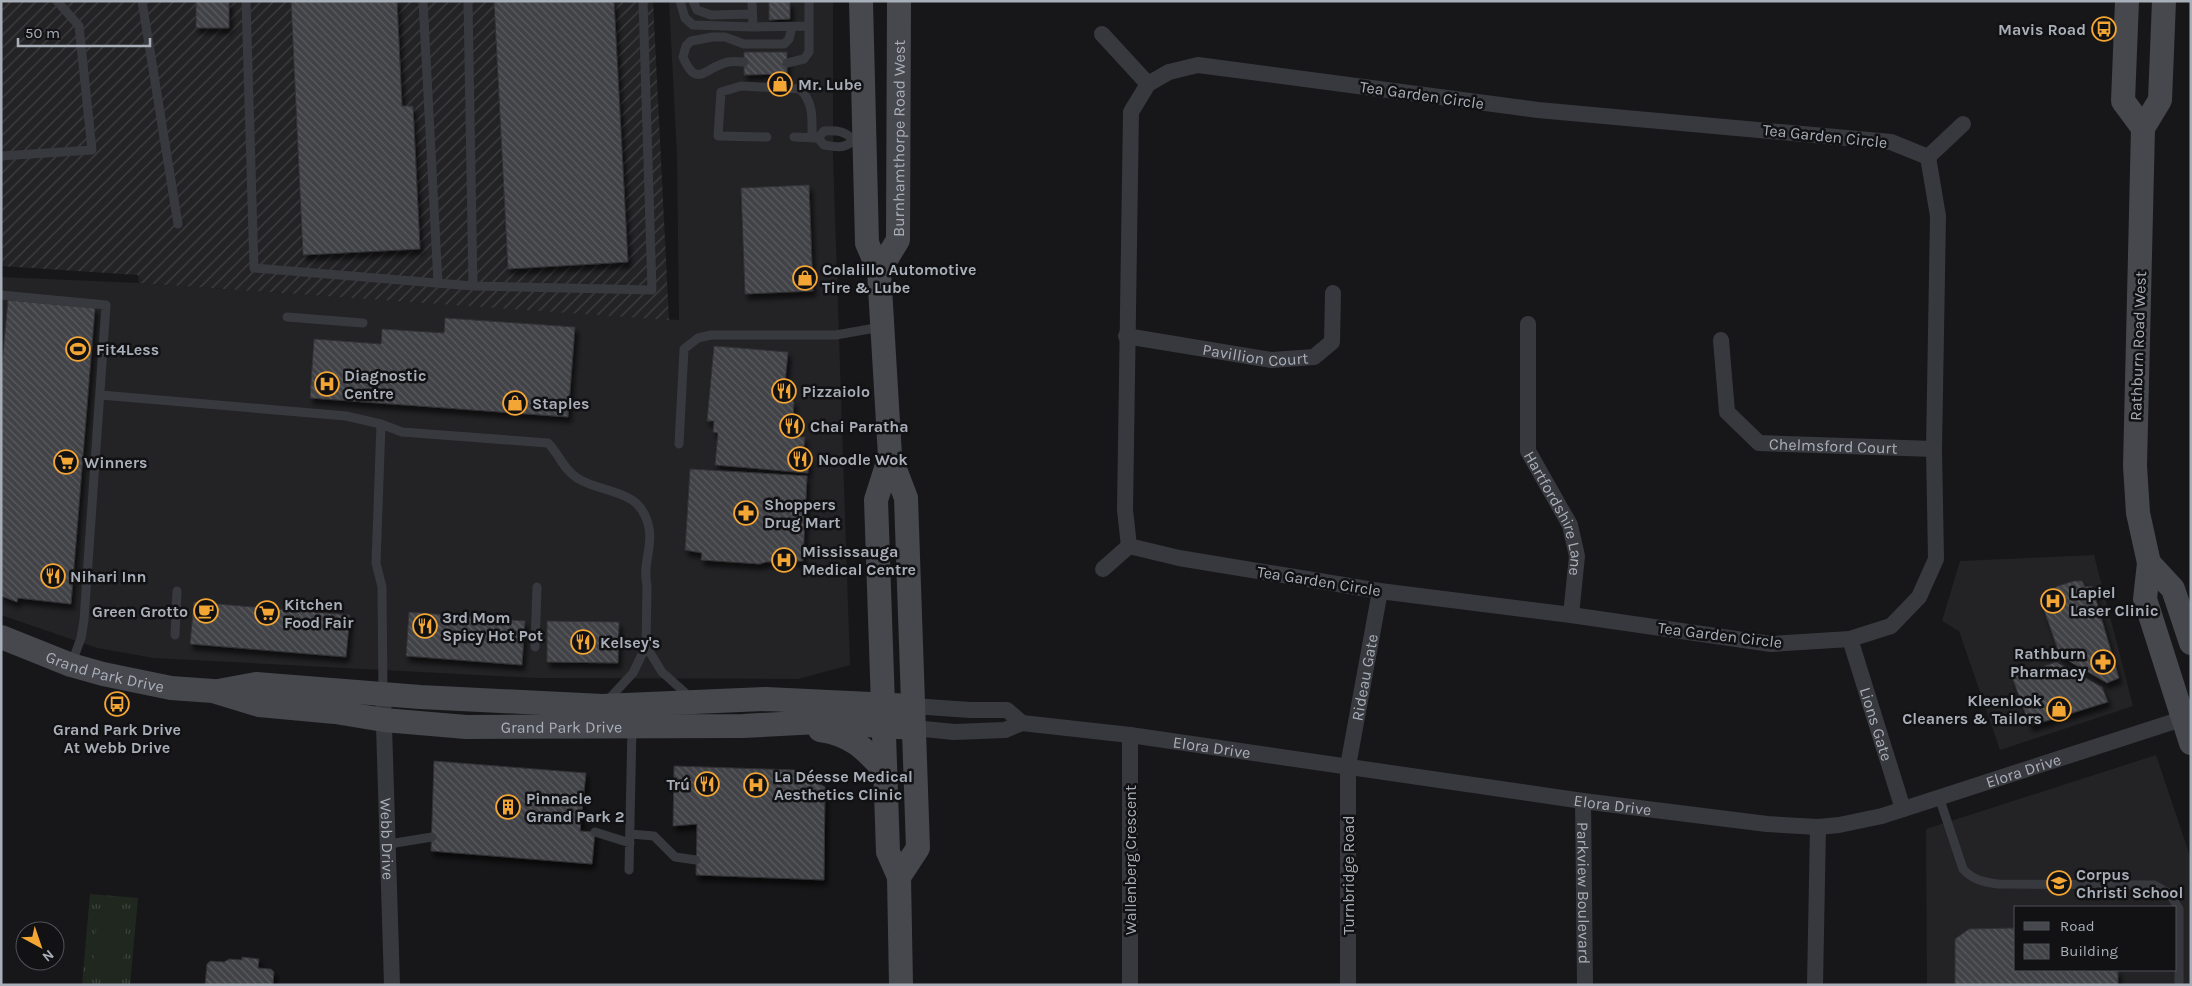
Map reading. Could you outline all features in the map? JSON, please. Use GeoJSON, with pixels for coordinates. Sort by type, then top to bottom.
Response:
{"type":"FeatureCollection","features":[{"type":"Feature","properties":{"kind":"street","name":"Burnhamthorpe Road West"},"geometry":{"type":"LineString","coordinates":[[860,1],[859,140],[867,243],[879,271],[890,456],[906,498],[918,848],[899,877]]}},
{"type":"Feature","properties":{"kind":"street","name":"Burnhamthorpe Road West"},"geometry":{"type":"LineString","coordinates":[[879,271],[898,240],[899,1]]}},
{"type":"Feature","properties":{"kind":"street"},"geometry":{"type":"LineString","coordinates":[[2127,1],[2123,101],[2143,128]]}},
{"type":"Feature","properties":{"kind":"street","name":"Rathburn Road West"},"geometry":{"type":"LineString","coordinates":[[2164,1],[2160,100],[2143,128],[2135,466],[2138,513],[2148,563],[2145,599],[2187,717],[2191,742]]}},
{"type":"Feature","properties":{"kind":"street"},"geometry":{"type":"LineString","coordinates":[[1102,34],[1148,84]]}},
{"type":"Feature","properties":{"kind":"street","name":"Tea Garden Circle"},"geometry":{"type":"LineString","coordinates":[[1198,65],[1538,110],[1891,142],[1928,157],[1938,216],[1934,449],[1936,559],[1919,596],[1891,626],[1850,639],[1771,644],[1571,615],[1380,591],[1179,558],[1129,546],[1125,510],[1126,336],[1131,112],[1148,84],[1169,72],[1198,65]]}},
{"type":"Feature","properties":{"kind":"street"},"geometry":{"type":"LineString","coordinates":[[1928,157],[1963,124]]}},
{"type":"Feature","properties":{"kind":"street","name":"Pavillion Court"},"geometry":{"type":"LineString","coordinates":[[1126,336],[1272,360],[1314,357],[1332,342],[1333,293]]}},
{"type":"Feature","properties":{"kind":"street","name":"Hartfordshire Lane"},"geometry":{"type":"LineString","coordinates":[[1528,324],[1528,451],[1570,525],[1577,556],[1571,615]]}},
{"type":"Feature","properties":{"kind":"street","name":"Chelmsford Court"},"geometry":{"type":"LineString","coordinates":[[1721,340],[1727,412],[1759,443],[1934,449]]}},
{"type":"Feature","properties":{"kind":"street","name":"Burnhamthorpe Road West"},"geometry":{"type":"LineString","coordinates":[[890,456],[876,500],[888,852],[899,877],[901,985]]}},
{"type":"Feature","properties":{"kind":"street"},"geometry":{"type":"LineString","coordinates":[[1103,569],[1129,546]]}},
{"type":"Feature","properties":{"kind":"street"},"geometry":{"type":"LineString","coordinates":[[2148,563],[2173,589],[2191,643]]}},
{"type":"Feature","properties":{"kind":"street","name":"Rideau Gate"},"geometry":{"type":"LineString","coordinates":[[1348,766],[1380,591]]}},
{"type":"Feature","properties":{"kind":"street","name":"Grand Park Drive"},"geometry":{"type":"LineString","coordinates":[[1,637],[71,665],[103,674],[171,688],[214,691],[259,705],[336,712],[384,720],[466,727],[743,726],[818,722],[884,715]]}},
{"type":"Feature","properties":{"kind":"street","name":"Lions Gate"},"geometry":{"type":"LineString","coordinates":[[1850,639],[1903,809]]}},
{"type":"Feature","properties":{"kind":"street","name":"Grand Park Drive"},"geometry":{"type":"LineString","coordinates":[[214,691],[256,684],[446,699],[602,706],[766,699],[884,715],[914,717]]}},
{"type":"Feature","properties":{"kind":"street","name":"Webb Drive"},"geometry":{"type":"LineString","coordinates":[[384,694],[392,985]]}},
{"type":"Feature","properties":{"kind":"street","name":"Elora Drive"},"geometry":{"type":"LineString","coordinates":[[914,717],[970,710],[1007,710],[1022,723]]}},
{"type":"Feature","properties":{"kind":"street","name":"Elora Drive"},"geometry":{"type":"LineString","coordinates":[[914,717],[954,732],[1005,730],[1022,723],[1130,735],[1583,801],[1767,824],[1818,826],[1861,822],[2031,769],[2187,717]]}},
{"type":"Feature","properties":{"kind":"street"},"geometry":{"type":"LineString","coordinates":[[743,726],[751,732],[817,730],[830,732],[859,744],[885,771]]}},
{"type":"Feature","properties":{"kind":"street","name":"Wallenberg Crescent"},"geometry":{"type":"LineString","coordinates":[[1130,735],[1130,985]]}},
{"type":"Feature","properties":{"kind":"street","name":"Turnbridge Road"},"geometry":{"type":"LineString","coordinates":[[1348,766],[1348,985]]}},
{"type":"Feature","properties":{"kind":"street","name":"Parkview Boulevard"},"geometry":{"type":"LineString","coordinates":[[1583,801],[1585,985]]}},
{"type":"Feature","properties":{"kind":"street"},"geometry":{"type":"LineString","coordinates":[[1815,985],[1818,826]]}},
{"type":"Feature","properties":{"kind":"lane"},"geometry":{"type":"LineString","coordinates":[[1,156],[92,150],[80,26],[58,1]]}},
{"type":"Feature","properties":{"kind":"lane"},"geometry":{"type":"LineString","coordinates":[[142,1],[178,224]]}},
{"type":"Feature","properties":{"kind":"lane"},"geometry":{"type":"LineString","coordinates":[[246,1],[254,268],[473,286],[652,290],[643,1]]}},
{"type":"Feature","properties":{"kind":"lane"},"geometry":{"type":"LineString","coordinates":[[423,1],[438,283]]}},
{"type":"Feature","properties":{"kind":"lane"},"geometry":{"type":"LineString","coordinates":[[468,1],[473,286]]}},
{"type":"Feature","properties":{"kind":"lane"},"geometry":{"type":"LineString","coordinates":[[680,1],[685,18],[693,25],[809,26]]}},
{"type":"Feature","properties":{"kind":"lane"},"geometry":{"type":"LineString","coordinates":[[693,1],[697,10],[711,15],[752,14]]}},
{"type":"Feature","properties":{"kind":"lane"},"geometry":{"type":"LineString","coordinates":[[752,1],[753,27]]}},
{"type":"Feature","properties":{"kind":"lane"},"geometry":{"type":"LineString","coordinates":[[786,63],[804,58],[810,52],[808,1]]}},
{"type":"Feature","properties":{"kind":"lane"},"geometry":{"type":"LineString","coordinates":[[744,62],[730,61],[702,74],[694,74],[689,71],[683,57],[686,46],[691,41],[713,36],[725,37],[744,44],[784,44],[789,39],[792,27]]}},
{"type":"Feature","properties":{"kind":"lane"},"geometry":{"type":"LineString","coordinates":[[767,137],[718,136],[721,92],[742,86],[800,89],[810,102],[815,138]]}},
{"type":"Feature","properties":{"kind":"lane"},"geometry":{"type":"LineString","coordinates":[[815,138],[824,131],[835,130],[845,132],[859,140]]}},
{"type":"Feature","properties":{"kind":"lane"},"geometry":{"type":"LineString","coordinates":[[794,137],[815,138],[824,145],[835,146],[844,146],[859,140]]}},
{"type":"Feature","properties":{"kind":"lane"},"geometry":{"type":"LineString","coordinates":[[1,294],[106,305],[84,620],[81,638],[71,665]]}},
{"type":"Feature","properties":{"kind":"lane"},"geometry":{"type":"LineString","coordinates":[[287,317],[363,323]]}},
{"type":"Feature","properties":{"kind":"lane"},"geometry":{"type":"LineString","coordinates":[[679,444],[684,349],[698,338],[711,335],[836,335],[882,326]]}},
{"type":"Feature","properties":{"kind":"lane"},"geometry":{"type":"LineString","coordinates":[[101,395],[346,416],[381,424],[402,432],[548,443],[556,451],[563,466],[577,478],[625,495],[639,506],[646,517],[650,530],[645,576],[647,585],[646,646],[633,673],[602,706]]}},
{"type":"Feature","properties":{"kind":"lane"},"geometry":{"type":"LineString","coordinates":[[381,424],[376,563],[382,587],[384,694]]}},
{"type":"Feature","properties":{"kind":"lane"},"geometry":{"type":"LineString","coordinates":[[535,647],[537,588]]}},
{"type":"Feature","properties":{"kind":"lane"},"geometry":{"type":"LineString","coordinates":[[175,635],[177,591]]}},
{"type":"Feature","properties":{"kind":"lane"},"geometry":{"type":"LineString","coordinates":[[646,646],[662,672],[695,701]]}},
{"type":"Feature","properties":{"kind":"lane"},"geometry":{"type":"LineString","coordinates":[[629,870],[632,726]]}},
{"type":"Feature","properties":{"kind":"lane"},"geometry":{"type":"LineString","coordinates":[[1939,797],[1963,870],[1981,882],[1998,884],[2154,885],[2170,894],[2179,909],[2179,985]]}},
{"type":"Feature","properties":{"kind":"lane"},"geometry":{"type":"LineString","coordinates":[[595,832],[630,838],[654,836],[675,857],[696,860]]}},
{"type":"Feature","properties":{"kind":"lane"},"geometry":{"type":"LineString","coordinates":[[389,844],[432,838]]}},
{"type":"Feature","properties":{"kind":"shaded area"},"geometry":{"type":"Polygon","coordinates":[[[1,1],[653,1],[669,320],[139,283],[138,275],[1,266],[1,1]]]}},
{"type":"Feature","properties":{"kind":"shaded area"},"geometry":{"type":"Polygon","coordinates":[[[669,1],[833,1],[833,157],[850,665],[798,679],[536,678],[154,658],[97,648],[1,615],[1,277],[139,283],[679,320],[677,155],[669,1]]]}},
{"type":"Feature","properties":{"kind":"shaded area"},"geometry":{"type":"Polygon","coordinates":[[[2094,555],[2133,706],[2000,750],[1959,631],[1942,621],[1960,561],[2094,555]]]}},
{"type":"Feature","properties":{"kind":"shaded area","name":"Corpus Christi School"},"geometry":{"type":"Polygon","coordinates":[[[2156,755],[2191,859],[2191,985],[1927,985],[1926,829],[2156,755]]]}},
{"type":"Feature","properties":{"kind":"green space"},"geometry":{"type":"Polygon","coordinates":[[[90,894],[138,898],[130,985],[82,985],[90,894]]]}},
{"type":"Feature","properties":{"kind":"green space"},"geometry":{"type":"Polygon","coordinates":[[[98,911],[127,913],[122,976],[92,974],[98,911]]]}},
{"type":"Feature","properties":{"kind":"building"},"geometry":{"type":"Polygon","coordinates":[[[196,1],[229,1],[229,28],[196,28],[196,1]]]}},
{"type":"Feature","properties":{"kind":"building"},"geometry":{"type":"Polygon","coordinates":[[[291,1],[397,1],[402,106],[413,106],[420,249],[303,255],[291,1]]]}},
{"type":"Feature","properties":{"kind":"building"},"geometry":{"type":"Polygon","coordinates":[[[494,1],[614,1],[628,262],[508,269],[494,1]]]}},
{"type":"Feature","properties":{"kind":"building"},"geometry":{"type":"Polygon","coordinates":[[[769,1],[790,1],[790,19],[769,20],[769,1]]]}},
{"type":"Feature","properties":{"kind":"building"},"geometry":{"type":"Polygon","coordinates":[[[744,52],[787,52],[787,74],[744,75],[744,52]]]}},
{"type":"Feature","properties":{"kind":"building"},"geometry":{"type":"Polygon","coordinates":[[[809,185],[813,291],[745,294],[741,188],[809,185]]]}},
{"type":"Feature","properties":{"kind":"building"},"geometry":{"type":"Polygon","coordinates":[[[8,300],[95,308],[71,604],[18,598],[17,602],[1,596],[1,374],[8,300]]]}},
{"type":"Feature","properties":{"kind":"building"},"geometry":{"type":"Polygon","coordinates":[[[445,318],[575,327],[568,417],[310,398],[314,339],[381,344],[382,329],[444,333],[445,318]]]}},
{"type":"Feature","properties":{"kind":"building"},"geometry":{"type":"Polygon","coordinates":[[[714,346],[788,352],[785,383],[789,384],[788,401],[794,401],[793,418],[799,418],[797,437],[805,437],[803,455],[809,456],[808,473],[715,465],[718,433],[713,432],[714,421],[707,421],[714,346]]]}},
{"type":"Feature","properties":{"kind":"building","name":"Shoppers Drug Mart"},"geometry":{"type":"Polygon","coordinates":[[[690,469],[807,476],[803,561],[766,562],[760,564],[701,560],[702,553],[685,550],[690,469]]]}},
{"type":"Feature","properties":{"kind":"building"},"geometry":{"type":"Polygon","coordinates":[[[2074,581],[2082,581],[2085,587],[2092,586],[2119,678],[2107,683],[2060,656],[2040,598],[2052,594],[2051,590],[2058,586],[2074,581]]]}},
{"type":"Feature","properties":{"kind":"building"},"geometry":{"type":"Polygon","coordinates":[[[194,602],[350,615],[346,657],[190,644],[194,602]]]}},
{"type":"Feature","properties":{"kind":"building"},"geometry":{"type":"Polygon","coordinates":[[[409,612],[525,621],[522,665],[406,656],[409,612]]]}},
{"type":"Feature","properties":{"kind":"building","name":"Kelsey's"},"geometry":{"type":"Polygon","coordinates":[[[547,621],[619,622],[618,663],[547,662],[547,621]]]}},
{"type":"Feature","properties":{"kind":"building"},"geometry":{"type":"Polygon","coordinates":[[[2056,662],[2102,687],[2108,702],[2030,726],[2012,677],[2056,662]]]}},
{"type":"Feature","properties":{"kind":"building","name":"Pinnacle Grand Park 2"},"geometry":{"type":"Polygon","coordinates":[[[434,761],[586,773],[580,831],[595,832],[592,864],[431,851],[434,761]]]}},
{"type":"Feature","properties":{"kind":"building"},"geometry":{"type":"Polygon","coordinates":[[[674,766],[795,770],[825,787],[824,880],[696,875],[697,824],[673,826],[674,766]]]}},
{"type":"Feature","properties":{"kind":"building"},"geometry":{"type":"Polygon","coordinates":[[[2014,928],[2014,971],[2118,971],[2118,985],[1955,985],[1955,939],[1969,929],[2014,928]]]}},
{"type":"Feature","properties":{"kind":"building"},"geometry":{"type":"Polygon","coordinates":[[[242,957],[259,959],[258,968],[271,969],[274,972],[273,985],[205,985],[207,964],[210,961],[242,960],[242,957]]]}},
{"type":"Feature","properties":{"kind":"place","name":"Mavis Road"},"geometry":{"type":"Point","coordinates":[2104,29]}},
{"type":"Feature","properties":{"kind":"place","name":"Mr. Lube"},"geometry":{"type":"Point","coordinates":[780,84]}},
{"type":"Feature","properties":{"kind":"place","name":"Colalillo Automotive Tire & Lube"},"geometry":{"type":"Point","coordinates":[805,278]}},
{"type":"Feature","properties":{"kind":"place","name":"Fit4Less"},"geometry":{"type":"Point","coordinates":[78,349]}},
{"type":"Feature","properties":{"kind":"place","name":"Diagnostic Centre"},"geometry":{"type":"Point","coordinates":[327,384]}},
{"type":"Feature","properties":{"kind":"place","name":"Pizzaiolo"},"geometry":{"type":"Point","coordinates":[784,391]}},
{"type":"Feature","properties":{"kind":"place","name":"Staples"},"geometry":{"type":"Point","coordinates":[515,403]}},
{"type":"Feature","properties":{"kind":"place","name":"Chai Paratha"},"geometry":{"type":"Point","coordinates":[792,426]}},
{"type":"Feature","properties":{"kind":"place","name":"Noodle Wok"},"geometry":{"type":"Point","coordinates":[800,459]}},
{"type":"Feature","properties":{"kind":"place","name":"Winners"},"geometry":{"type":"Point","coordinates":[66,462]}},
{"type":"Feature","properties":{"kind":"place","name":"Shoppers Drug Mart"},"geometry":{"type":"Point","coordinates":[746,513]}},
{"type":"Feature","properties":{"kind":"place","name":"Mississauga Medical Centre"},"geometry":{"type":"Point","coordinates":[784,560]}},
{"type":"Feature","properties":{"kind":"place","name":"Nihari Inn"},"geometry":{"type":"Point","coordinates":[53,576]}},
{"type":"Feature","properties":{"kind":"place","name":"Lapiel Laser Clinic"},"geometry":{"type":"Point","coordinates":[2053,601]}},
{"type":"Feature","properties":{"kind":"place","name":"Green Grotto"},"geometry":{"type":"Point","coordinates":[206,611]}},
{"type":"Feature","properties":{"kind":"place","name":"Kitchen Food Fair"},"geometry":{"type":"Point","coordinates":[267,613]}},
{"type":"Feature","properties":{"kind":"place","name":"3rd Mom Spicy Hot Pot"},"geometry":{"type":"Point","coordinates":[425,626]}},
{"type":"Feature","properties":{"kind":"place","name":"Kelsey's"},"geometry":{"type":"Point","coordinates":[583,642]}},
{"type":"Feature","properties":{"kind":"place","name":"Rathburn Pharmacy"},"geometry":{"type":"Point","coordinates":[2103,662]}},
{"type":"Feature","properties":{"kind":"place","name":"Grand Park Drive At Webb Drive"},"geometry":{"type":"Point","coordinates":[117,704]}},
{"type":"Feature","properties":{"kind":"place","name":"Kleenlook Cleaners & Tailors"},"geometry":{"type":"Point","coordinates":[2059,709]}},
{"type":"Feature","properties":{"kind":"place","name":"Trú"},"geometry":{"type":"Point","coordinates":[707,784]}},
{"type":"Feature","properties":{"kind":"place","name":"La Déesse Medical Aesthetics Clinic"},"geometry":{"type":"Point","coordinates":[756,785]}},
{"type":"Feature","properties":{"kind":"place","name":"Pinnacle Grand Park 2"},"geometry":{"type":"Point","coordinates":[508,807]}},
{"type":"Feature","properties":{"kind":"place","name":"Corpus Christi School"},"geometry":{"type":"Point","coordinates":[2059,883]}}]}
